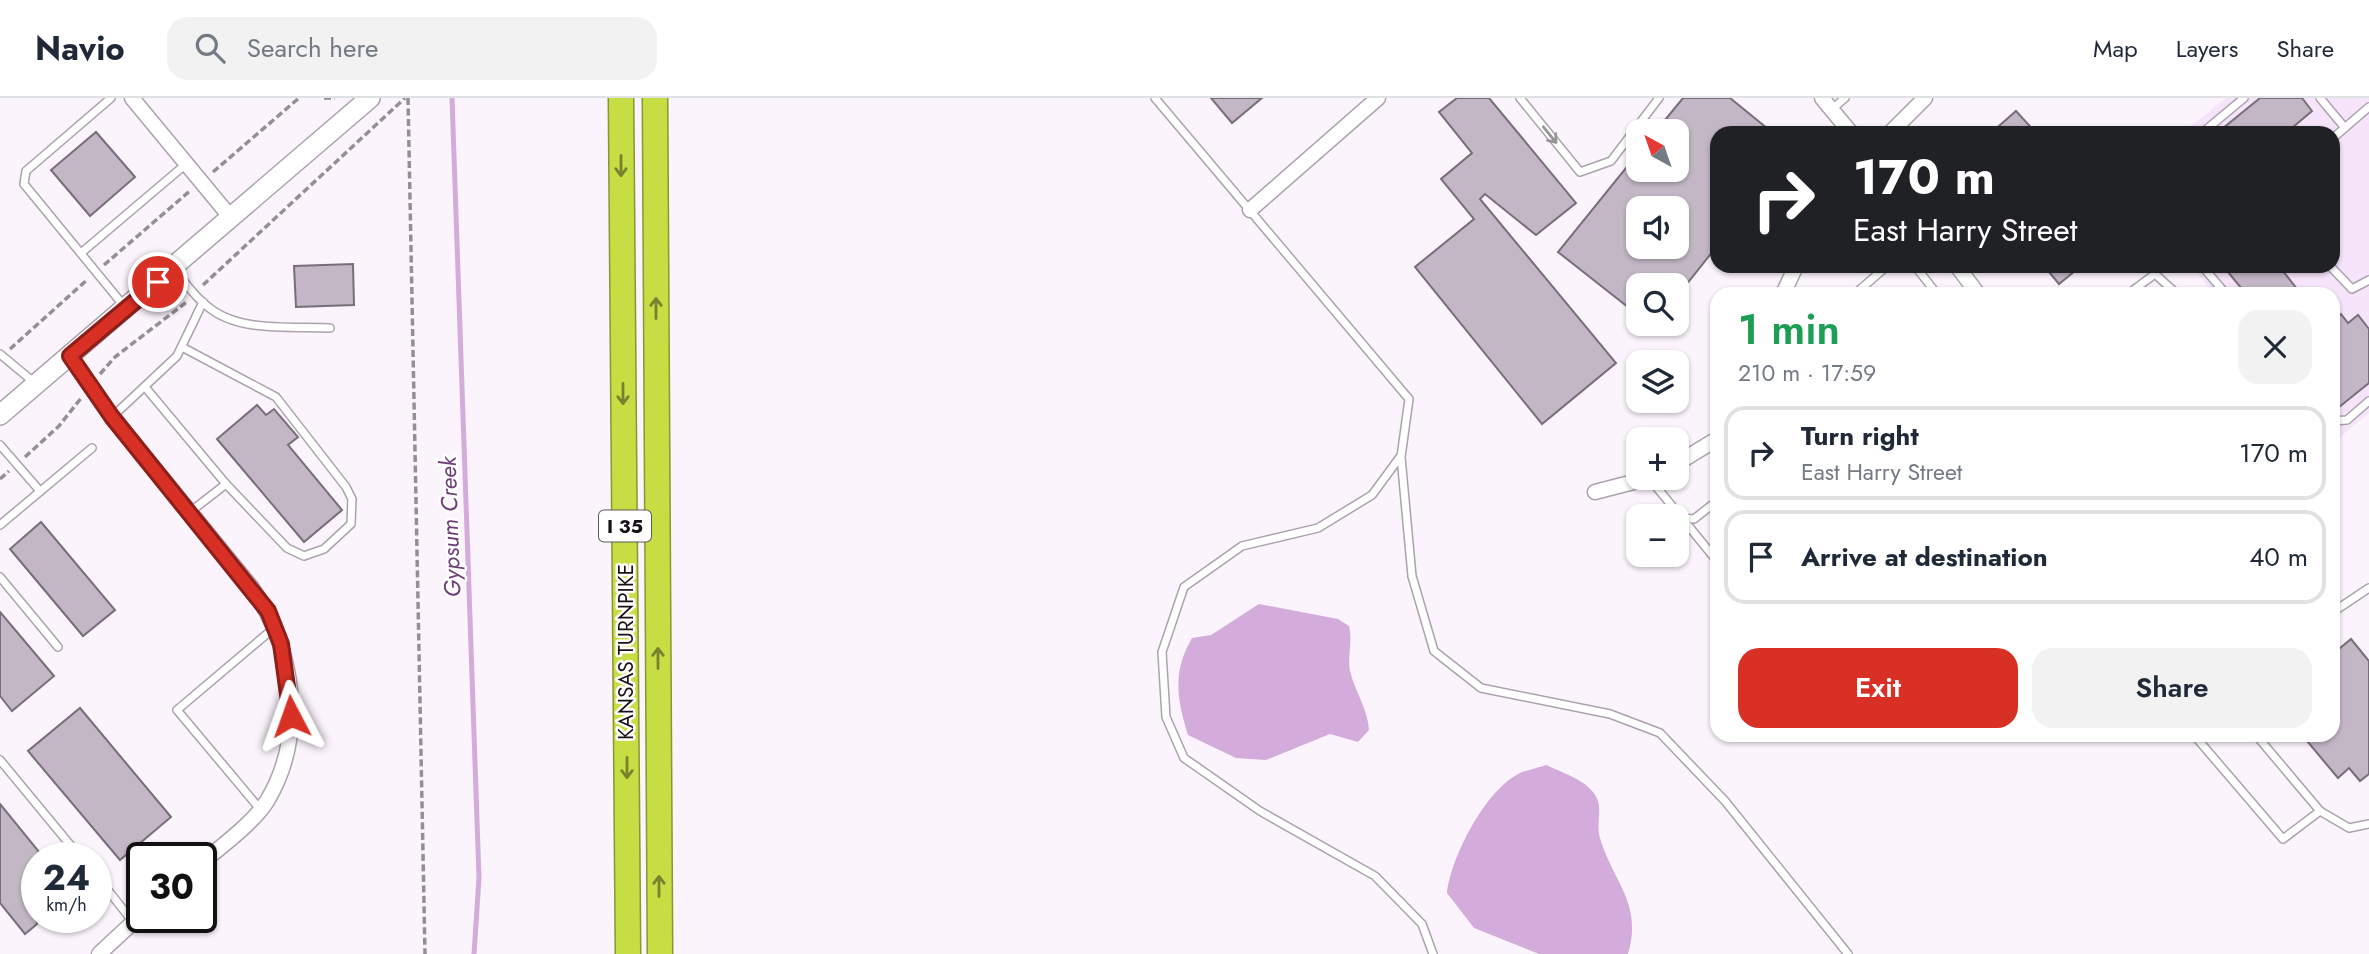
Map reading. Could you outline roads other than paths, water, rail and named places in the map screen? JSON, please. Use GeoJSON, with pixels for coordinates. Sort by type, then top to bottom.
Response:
{"type":"FeatureCollection","features":[{"type":"Feature","properties":{"kind":"highway","name":"KANSAS TURNPIKE"},"geometry":{"type":"LineString","coordinates":[[621,98],[628,954]]}},
{"type":"Feature","properties":{"kind":"highway","name":"KANSAS TURNPIKE"},"geometry":{"type":"LineString","coordinates":[[655,98],[660,954]]}},
{"type":"Feature","properties":{"kind":"main road"},"geometry":{"type":"LineString","coordinates":[[0,415],[232,219],[370,98]]}},
{"type":"Feature","properties":{"kind":"street"},"geometry":{"type":"LineString","coordinates":[[132,98],[232,219]]}},
{"type":"Feature","properties":{"kind":"street"},"geometry":{"type":"LineString","coordinates":[[1897,126],[1925,98]]}},
{"type":"Feature","properties":{"kind":"street"},"geometry":{"type":"LineString","coordinates":[[1250,210],[1370,101]]}},
{"type":"Feature","properties":{"kind":"street"},"geometry":{"type":"LineString","coordinates":[[1826,104],[1845,126]]}},
{"type":"Feature","properties":{"kind":"street"},"geometry":{"type":"LineString","coordinates":[[1962,273],[1972,287]]}},
{"type":"Feature","properties":{"kind":"street"},"geometry":{"type":"LineString","coordinates":[[70,356],[112,417],[252,588],[275,627],[289,681],[289,744],[279,775],[260,808],[217,848]]}},
{"type":"Feature","properties":{"kind":"street"},"geometry":{"type":"LineString","coordinates":[[1689,456],[1710,443]]}},
{"type":"Feature","properties":{"kind":"street"},"geometry":{"type":"LineString","coordinates":[[1595,492],[1626,484]]}},
{"type":"Feature","properties":{"kind":"street"},"geometry":{"type":"LineString","coordinates":[[99,954],[126,928]]}},
{"type":"Feature","properties":{"kind":"lane"},"geometry":{"type":"LineString","coordinates":[[110,98],[26,171],[23,177],[24,184],[127,308]]}},
{"type":"Feature","properties":{"kind":"lane"},"geometry":{"type":"LineString","coordinates":[[1155,98],[1409,399],[1401,457],[1412,576],[1434,651],[1453,669],[1481,688],[1610,714],[1660,733],[1724,801],[1848,954]]}},
{"type":"Feature","properties":{"kind":"lane"},"geometry":{"type":"LineString","coordinates":[[1520,98],[1580,172],[1611,161],[1659,98]]}},
{"type":"Feature","properties":{"kind":"lane"},"geometry":{"type":"LineString","coordinates":[[1826,104],[1844,98]]}},
{"type":"Feature","properties":{"kind":"lane"},"geometry":{"type":"LineString","coordinates":[[2210,126],[2244,98]]}},
{"type":"Feature","properties":{"kind":"lane"},"geometry":{"type":"LineString","coordinates":[[2320,98],[2346,128]]}},
{"type":"Feature","properties":{"kind":"lane"},"geometry":{"type":"LineString","coordinates":[[2340,133],[2369,107]]}},
{"type":"Feature","properties":{"kind":"lane"},"geometry":{"type":"LineString","coordinates":[[81,253],[186,164]]}},
{"type":"Feature","properties":{"kind":"lane"},"geometry":{"type":"LineString","coordinates":[[174,268],[203,302],[230,319],[245,323],[330,328]]}},
{"type":"Feature","properties":{"kind":"lane"},"geometry":{"type":"LineString","coordinates":[[1863,287],[1879,273]]}},
{"type":"Feature","properties":{"kind":"lane"},"geometry":{"type":"LineString","coordinates":[[1920,273],[1932,287]]}},
{"type":"Feature","properties":{"kind":"lane"},"geometry":{"type":"LineString","coordinates":[[2208,273],[2220,287]]}},
{"type":"Feature","properties":{"kind":"lane"},"geometry":{"type":"LineString","coordinates":[[2337,273],[2352,289],[2369,280]]}},
{"type":"Feature","properties":{"kind":"lane"},"geometry":{"type":"LineString","coordinates":[[2137,287],[2155,274],[2169,287]]}},
{"type":"Feature","properties":{"kind":"lane"},"geometry":{"type":"LineString","coordinates":[[112,417],[145,387],[182,347],[203,302]]}},
{"type":"Feature","properties":{"kind":"lane"},"geometry":{"type":"LineString","coordinates":[[145,387],[226,484],[287,548],[304,556],[324,549],[351,524],[354,515],[352,499],[346,487],[276,397],[182,347]]}},
{"type":"Feature","properties":{"kind":"lane"},"geometry":{"type":"LineString","coordinates":[[2,355],[36,385]]}},
{"type":"Feature","properties":{"kind":"lane"},"geometry":{"type":"LineString","coordinates":[[2340,420],[2347,420],[2369,401]]}},
{"type":"Feature","properties":{"kind":"lane"},"geometry":{"type":"LineString","coordinates":[[0,445],[40,491]]}},
{"type":"Feature","properties":{"kind":"lane"},"geometry":{"type":"LineString","coordinates":[[0,525],[92,448]]}},
{"type":"Feature","properties":{"kind":"lane"},"geometry":{"type":"LineString","coordinates":[[1401,457],[1372,495],[1318,528],[1242,546],[1184,587],[1162,652],[1166,717],[1184,758],[1260,811],[1375,876],[1422,924],[1433,954]]}},
{"type":"Feature","properties":{"kind":"lane"},"geometry":{"type":"LineString","coordinates":[[190,512],[226,484]]}},
{"type":"Feature","properties":{"kind":"lane"},"geometry":{"type":"LineString","coordinates":[[1659,490],[1670,504]]}},
{"type":"Feature","properties":{"kind":"lane"},"geometry":{"type":"LineString","coordinates":[[1689,519],[1694,519],[1710,506]]}},
{"type":"Feature","properties":{"kind":"lane"},"geometry":{"type":"LineString","coordinates":[[1689,527],[1710,552]]}},
{"type":"Feature","properties":{"kind":"lane"},"geometry":{"type":"LineString","coordinates":[[0,577],[58,647]]}},
{"type":"Feature","properties":{"kind":"lane"},"geometry":{"type":"LineString","coordinates":[[2340,607],[2369,588]]}},
{"type":"Feature","properties":{"kind":"lane"},"geometry":{"type":"LineString","coordinates":[[260,808],[177,710],[275,627]]}},
{"type":"Feature","properties":{"kind":"lane"},"geometry":{"type":"LineString","coordinates":[[2200,742],[2283,839],[2320,811]]}},
{"type":"Feature","properties":{"kind":"lane"},"geometry":{"type":"LineString","coordinates":[[2262,742],[2320,811],[2349,828],[2369,824]]}},
{"type":"Feature","properties":{"kind":"lane"},"geometry":{"type":"LineString","coordinates":[[0,760],[69,842]]}},
{"type":"Feature","properties":{"kind":"lane"},"geometry":{"type":"LineString","coordinates":[[112,892],[126,906]]}},
{"type":"Feature","properties":{"kind":"waterway","name":"Gypsum Creek"},"geometry":{"type":"LineString","coordinates":[[452,98],[479,878],[474,954]]}}]}
